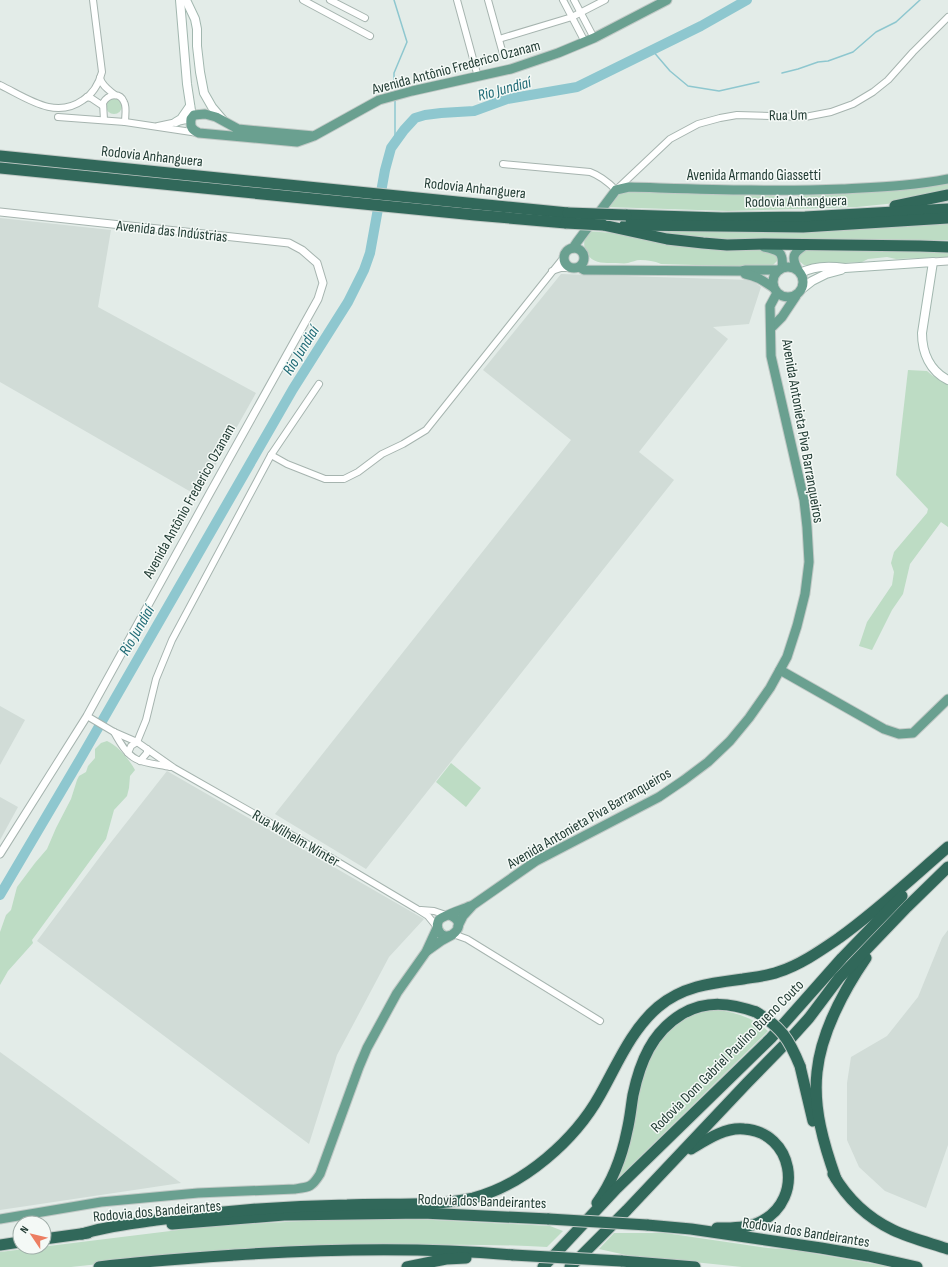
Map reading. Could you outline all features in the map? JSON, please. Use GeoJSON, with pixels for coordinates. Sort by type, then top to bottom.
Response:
{"type":"FeatureCollection","features":[{"type":"Feature","properties":{"kind":"highway","name":"Rodovia Anhanguera"},"geometry":{"type":"LineString","coordinates":[[0,156],[103,166],[353,197],[400,207],[567,218],[626,215],[722,218],[831,216],[948,209]]}},
{"type":"Feature","properties":{"kind":"highway","name":"Rodovia Anhanguera"},"geometry":{"type":"LineString","coordinates":[[0,168],[353,197],[403,196],[567,218],[603,225],[803,227],[948,218]]}},
{"type":"Feature","properties":{"kind":"highway"},"geometry":{"type":"LineString","coordinates":[[831,216],[896,206],[948,194]]}},
{"type":"Feature","properties":{"kind":"highway"},"geometry":{"type":"LineString","coordinates":[[603,225],[686,242],[727,245],[807,244],[948,246]]}},
{"type":"Feature","properties":{"kind":"highway"},"geometry":{"type":"LineString","coordinates":[[82,1234],[102,1227],[229,1211],[345,1205],[450,1202],[475,1197],[512,1182],[557,1150],[572,1134],[588,1114],[625,1049],[636,1033],[657,1008],[666,1000],[685,990],[779,972],[807,959],[871,914],[948,848]]}},
{"type":"Feature","properties":{"kind":"highway","name":"Rodovia Dom Gabriel Paulino Bueno Couto"},"geometry":{"type":"LineString","coordinates":[[543,1267],[618,1188],[771,1038],[842,958],[948,848]]}},
{"type":"Feature","properties":{"kind":"highway","name":"Rodovia Dom Gabriel Paulino Bueno Couto"},"geometry":{"type":"LineString","coordinates":[[570,1267],[792,1038],[839,978],[907,907],[948,867]]}},
{"type":"Feature","properties":{"kind":"highway"},"geometry":{"type":"LineString","coordinates":[[836,1179],[822,1135],[818,1110],[817,1072],[821,1052],[835,1014],[855,974],[867,956],[896,925],[907,907]]}},
{"type":"Feature","properties":{"kind":"highway"},"geometry":{"type":"LineString","coordinates":[[571,1238],[600,1199],[611,1180],[626,1137],[638,1075],[652,1042],[673,1020],[687,1012],[705,1006],[727,1004],[740,1006],[756,1012],[784,1034],[790,1043],[800,1066],[816,1133],[827,1165],[853,1201],[866,1213],[894,1230],[948,1249]]}},
{"type":"Feature","properties":{"kind":"highway"},"geometry":{"type":"LineString","coordinates":[[678,1157],[708,1139],[724,1132],[744,1129],[760,1133],[776,1145],[782,1152],[788,1170],[788,1184],[785,1197],[778,1209],[769,1217],[754,1225],[744,1227],[692,1229]]}},
{"type":"Feature","properties":{"kind":"highway","name":"Rodovia dos Bandeirantes"},"geometry":{"type":"LineString","coordinates":[[52,1238],[132,1228],[284,1215],[423,1213],[549,1218],[692,1229],[868,1256],[917,1267]]}},
{"type":"Feature","properties":{"kind":"highway"},"geometry":{"type":"LineString","coordinates":[[0,1245],[12,1243]]}},
{"type":"Feature","properties":{"kind":"highway"},"geometry":{"type":"LineString","coordinates":[[577,1267],[590,1246]]}},
{"type":"Feature","properties":{"kind":"highway"},"geometry":{"type":"LineString","coordinates":[[100,1267],[286,1251],[421,1250],[621,1261],[695,1267]]}},
{"type":"Feature","properties":{"kind":"highway"},"geometry":{"type":"LineString","coordinates":[[407,1267],[446,1259],[474,1258],[508,1254]]}},
{"type":"Feature","properties":{"kind":"main road"},"geometry":{"type":"LineString","coordinates":[[180,0],[192,118],[191,127],[199,133],[218,135],[259,135]]}},
{"type":"Feature","properties":{"kind":"main road"},"geometry":{"type":"LineString","coordinates":[[186,0],[195,19],[197,29],[199,68],[204,93],[212,107],[225,122]]}},
{"type":"Feature","properties":{"kind":"main road","name":"Avenida Antônio Frederico Ozanam"},"geometry":{"type":"LineString","coordinates":[[259,135],[314,136],[379,100],[399,94],[511,69],[558,53],[594,38],[667,0]]}},
{"type":"Feature","properties":{"kind":"main road"},"geometry":{"type":"LineString","coordinates":[[182,28],[190,24],[197,29]]}},
{"type":"Feature","properties":{"kind":"main road"},"geometry":{"type":"LineString","coordinates":[[176,122],[181,119],[190,106]]}},
{"type":"Feature","properties":{"kind":"main road"},"geometry":{"type":"LineString","coordinates":[[192,118],[199,114],[205,114],[216,117],[238,129],[259,135]]}},
{"type":"Feature","properties":{"kind":"main road"},"geometry":{"type":"LineString","coordinates":[[218,135],[223,129],[225,122]]}},
{"type":"Feature","properties":{"kind":"main road","name":"Avenida Armando Giassetti"},"geometry":{"type":"LineString","coordinates":[[616,190],[629,187],[750,191],[826,190],[895,187],[948,179]]}},
{"type":"Feature","properties":{"kind":"main road"},"geometry":{"type":"LineString","coordinates":[[575,268],[582,265],[580,253],[582,235],[616,190]]}},
{"type":"Feature","properties":{"kind":"main road"},"geometry":{"type":"LineString","coordinates":[[803,288],[803,278],[795,264],[794,254],[807,244]]}},
{"type":"Feature","properties":{"kind":"main road"},"geometry":{"type":"LineString","coordinates":[[751,245],[778,252],[783,257],[780,269],[773,278],[775,290]]}},
{"type":"Feature","properties":{"kind":"main road"},"geometry":{"type":"LineString","coordinates":[[604,269],[580,253],[566,252],[564,257],[565,264],[584,270],[604,269],[741,272],[761,279],[785,298],[796,296],[812,281],[826,274],[838,272],[845,268]]}},
{"type":"Feature","properties":{"kind":"main road"},"geometry":{"type":"LineString","coordinates":[[741,272],[746,270],[780,269],[788,267],[800,272],[808,269],[933,262],[922,333],[922,345],[930,364],[936,371],[948,380]]}},
{"type":"Feature","properties":{"kind":"main road","name":"Avenida Antonieta Piva Barranqueiros"},"geometry":{"type":"LineString","coordinates":[[473,905],[536,861],[659,797],[702,767],[730,741],[749,718],[770,688],[787,657],[797,626],[804,594],[808,562],[807,528],[804,500],[772,356],[770,306],[775,290]]}},
{"type":"Feature","properties":{"kind":"main road","name":"Avenida Antonieta Piva Barranqueiros"},"geometry":{"type":"LineString","coordinates":[[771,328],[782,317],[796,296]]}},
{"type":"Feature","properties":{"kind":"main road"},"geometry":{"type":"LineString","coordinates":[[780,670],[884,729],[899,734],[914,733],[948,699]]}},
{"type":"Feature","properties":{"kind":"main road"},"geometry":{"type":"LineString","coordinates":[[0,1219],[101,1202],[198,1193],[294,1189],[314,1184],[320,1174],[367,1048],[397,993],[426,952],[439,919],[473,905]]}},
{"type":"Feature","properties":{"kind":"main road"},"geometry":{"type":"LineString","coordinates":[[426,952],[455,931],[463,916],[473,905]]}},
{"type":"Feature","properties":{"kind":"main road"},"geometry":{"type":"LineString","coordinates":[[448,915],[456,919],[455,931]]}},
{"type":"Feature","properties":{"kind":"main road"},"geometry":{"type":"LineString","coordinates":[[437,927],[441,934],[445,936],[455,931]]}},
{"type":"Feature","properties":{"kind":"street"},"geometry":{"type":"LineString","coordinates":[[0,85],[49,108],[69,108],[87,98],[100,78],[102,72],[93,0]]}},
{"type":"Feature","properties":{"kind":"street"},"geometry":{"type":"LineString","coordinates":[[303,0],[370,36]]}},
{"type":"Feature","properties":{"kind":"street"},"geometry":{"type":"LineString","coordinates":[[330,0],[365,18]]}},
{"type":"Feature","properties":{"kind":"street"},"geometry":{"type":"LineString","coordinates":[[457,0],[478,77]]}},
{"type":"Feature","properties":{"kind":"street"},"geometry":{"type":"LineString","coordinates":[[563,0],[585,42]]}},
{"type":"Feature","properties":{"kind":"street"},"geometry":{"type":"LineString","coordinates":[[574,0],[594,38]]}},
{"type":"Feature","properties":{"kind":"street"},"geometry":{"type":"LineString","coordinates":[[499,39],[572,17],[605,0]]}},
{"type":"Feature","properties":{"kind":"street"},"geometry":{"type":"LineString","coordinates":[[490,1],[504,54]]}},
{"type":"Feature","properties":{"kind":"street"},"geometry":{"type":"LineString","coordinates":[[352,26],[358,15]]}},
{"type":"Feature","properties":{"kind":"street","name":"Rua Um"},"geometry":{"type":"LineString","coordinates":[[616,190],[670,139],[698,124],[737,115],[805,117],[831,112],[853,104],[873,92],[888,80],[948,16]]}},
{"type":"Feature","properties":{"kind":"street"},"geometry":{"type":"LineString","coordinates":[[100,78],[101,83],[105,88],[122,98],[124,101],[125,122]]}},
{"type":"Feature","properties":{"kind":"street"},"geometry":{"type":"LineString","coordinates":[[104,120],[103,106],[105,99],[115,95]]}},
{"type":"Feature","properties":{"kind":"street"},"geometry":{"type":"LineString","coordinates":[[87,98],[91,98],[103,106]]}},
{"type":"Feature","properties":{"kind":"street"},"geometry":{"type":"LineString","coordinates":[[58,117],[125,122],[199,133]]}},
{"type":"Feature","properties":{"kind":"street"},"geometry":{"type":"LineString","coordinates":[[154,127],[192,118]]}},
{"type":"Feature","properties":{"kind":"street"},"geometry":{"type":"LineString","coordinates":[[503,164],[590,172],[598,175],[616,190]]}},
{"type":"Feature","properties":{"kind":"street","name":"Avenida das Indústrias"},"geometry":{"type":"LineString","coordinates":[[0,212],[289,243],[302,250],[317,263],[323,283]]}},
{"type":"Feature","properties":{"kind":"street"},"geometry":{"type":"LineString","coordinates":[[271,455],[287,464],[325,479],[344,479],[358,472],[382,454],[403,444],[426,430],[564,257]]}},
{"type":"Feature","properties":{"kind":"street"},"geometry":{"type":"LineString","coordinates":[[933,262],[948,261]]}},
{"type":"Feature","properties":{"kind":"street"},"geometry":{"type":"LineString","coordinates":[[552,271],[561,268],[575,268]]}},
{"type":"Feature","properties":{"kind":"street","name":"Avenida Antônio Frederico Ozanam"},"geometry":{"type":"LineString","coordinates":[[0,854],[90,718],[200,510],[318,298],[323,283]]}},
{"type":"Feature","properties":{"kind":"street"},"geometry":{"type":"LineString","coordinates":[[128,753],[131,746],[137,742],[146,720],[156,679],[172,640],[271,455],[319,384]]}},
{"type":"Feature","properties":{"kind":"street"},"geometry":{"type":"LineString","coordinates":[[90,718],[112,731],[137,742],[174,768]]}},
{"type":"Feature","properties":{"kind":"street"},"geometry":{"type":"LineString","coordinates":[[112,731],[128,753],[134,758],[140,761],[174,768]]}},
{"type":"Feature","properties":{"kind":"street"},"geometry":{"type":"LineString","coordinates":[[140,761],[147,753],[147,749]]}},
{"type":"Feature","properties":{"kind":"street","name":"Rua Wilhelm Winter"},"geometry":{"type":"LineString","coordinates":[[174,768],[417,909],[428,916],[437,927]]}},
{"type":"Feature","properties":{"kind":"street","name":"Rua Wilhelm Winter"},"geometry":{"type":"LineString","coordinates":[[417,909],[434,911],[448,915]]}},
{"type":"Feature","properties":{"kind":"street"},"geometry":{"type":"LineString","coordinates":[[455,931],[600,1021]]}},
{"type":"Feature","properties":{"kind":"shaded area"},"geometry":{"type":"Polygon","coordinates":[[[0,218],[111,230],[98,307],[256,393],[198,496],[0,382],[0,218]]]}},
{"type":"Feature","properties":{"kind":"shaded area"},"geometry":{"type":"Polygon","coordinates":[[[561,274],[751,280],[761,287],[749,324],[713,327],[728,339],[639,452],[674,480],[366,869],[275,814],[571,440],[483,370],[561,274]]]}},
{"type":"Feature","properties":{"kind":"shaded area"},"geometry":{"type":"Polygon","coordinates":[[[0,706],[25,720],[0,765],[0,706]]]}},
{"type":"Feature","properties":{"kind":"shaded area"},"geometry":{"type":"Polygon","coordinates":[[[167,771],[424,919],[389,957],[337,1055],[309,1144],[37,941],[108,846],[167,771]]]}},
{"type":"Feature","properties":{"kind":"shaded area"},"geometry":{"type":"Polygon","coordinates":[[[0,797],[18,807],[0,840],[0,797]]]}},
{"type":"Feature","properties":{"kind":"shaded area"},"geometry":{"type":"Polygon","coordinates":[[[948,930],[948,1145],[926,1208],[885,1191],[859,1167],[847,1140],[847,1083],[851,1057],[887,1036],[918,997],[942,938],[948,930]]]}},
{"type":"Feature","properties":{"kind":"shaded area"},"geometry":{"type":"Polygon","coordinates":[[[0,1052],[181,1183],[0,1210],[0,1052]]]}},
{"type":"Feature","properties":{"kind":"green space"},"geometry":{"type":"Polygon","coordinates":[[[114,98],[121,103],[122,106],[117,113],[114,114],[107,109],[106,106],[111,99],[114,98]]]}},
{"type":"Feature","properties":{"kind":"green space"},"geometry":{"type":"Polygon","coordinates":[[[948,183],[948,192],[896,203],[857,207],[728,211],[607,207],[618,193],[626,191],[768,194],[777,197],[791,198],[805,193],[948,183]]]}},
{"type":"Feature","properties":{"kind":"green space"},"geometry":{"type":"Polygon","coordinates":[[[948,224],[948,240],[696,240],[657,232],[774,232],[948,224]]]}},
{"type":"Feature","properties":{"kind":"green space"},"geometry":{"type":"Polygon","coordinates":[[[587,231],[763,249],[773,253],[778,260],[772,266],[767,267],[661,264],[643,260],[628,263],[603,263],[595,261],[586,252],[584,242],[587,231]]]}},
{"type":"Feature","properties":{"kind":"green space"},"geometry":{"type":"Polygon","coordinates":[[[804,249],[948,251],[948,257],[896,259],[887,257],[868,259],[862,262],[804,265],[798,260],[797,254],[804,249]]]}},
{"type":"Feature","properties":{"kind":"green space"},"geometry":{"type":"Polygon","coordinates":[[[908,370],[927,371],[948,385],[948,527],[941,522],[910,564],[903,594],[892,610],[872,650],[859,646],[867,622],[892,585],[894,572],[891,563],[894,552],[927,513],[928,509],[896,475],[908,370]]]}},
{"type":"Feature","properties":{"kind":"green space"},"geometry":{"type":"Polygon","coordinates":[[[107,741],[123,753],[135,770],[130,776],[127,796],[114,810],[106,839],[32,940],[33,943],[8,971],[0,985],[0,932],[6,915],[11,910],[17,887],[47,849],[71,799],[79,776],[86,772],[88,766],[95,758],[95,749],[101,743],[107,741]]]}},
{"type":"Feature","properties":{"kind":"green space"},"geometry":{"type":"Polygon","coordinates":[[[451,763],[481,788],[466,807],[436,782],[451,763]]]}},
{"type":"Feature","properties":{"kind":"green space"},"geometry":{"type":"Polygon","coordinates":[[[716,1010],[744,1016],[768,1031],[605,1191],[637,1085],[657,1038],[695,1011],[716,1010]]]}},
{"type":"Feature","properties":{"kind":"green space"},"geometry":{"type":"Polygon","coordinates":[[[340,1219],[414,1219],[550,1226],[563,1231],[547,1247],[492,1245],[382,1246],[273,1251],[71,1267],[0,1267],[0,1252],[12,1251],[12,1255],[52,1255],[52,1246],[211,1226],[340,1219]]]}},
{"type":"Feature","properties":{"kind":"green space"},"geometry":{"type":"Polygon","coordinates":[[[614,1233],[665,1233],[768,1248],[794,1250],[891,1267],[742,1267],[626,1255],[599,1249],[614,1233]]]}},
{"type":"Feature","properties":{"kind":"waterway"},"geometry":{"type":"LineString","coordinates":[[394,0],[407,42],[394,73],[394,87]]}},
{"type":"Feature","properties":{"kind":"waterway","name":"Rio Jundiaí"},"geometry":{"type":"LineString","coordinates":[[0,895],[82,756],[293,389],[348,302],[364,270],[370,253],[385,170],[391,148],[404,130],[415,118],[425,115],[474,111],[507,99],[577,87],[701,26],[747,0]]}},
{"type":"Feature","properties":{"kind":"waterway"},"geometry":{"type":"LineString","coordinates":[[782,73],[818,62],[828,61],[853,52],[876,32],[896,22],[920,0]]}},
{"type":"Feature","properties":{"kind":"waterway"},"geometry":{"type":"LineString","coordinates":[[652,50],[670,71],[688,86],[719,91],[759,82]]}},
{"type":"Feature","properties":{"kind":"waterway"},"geometry":{"type":"LineString","coordinates":[[391,148],[395,135],[395,99]]}}]}
